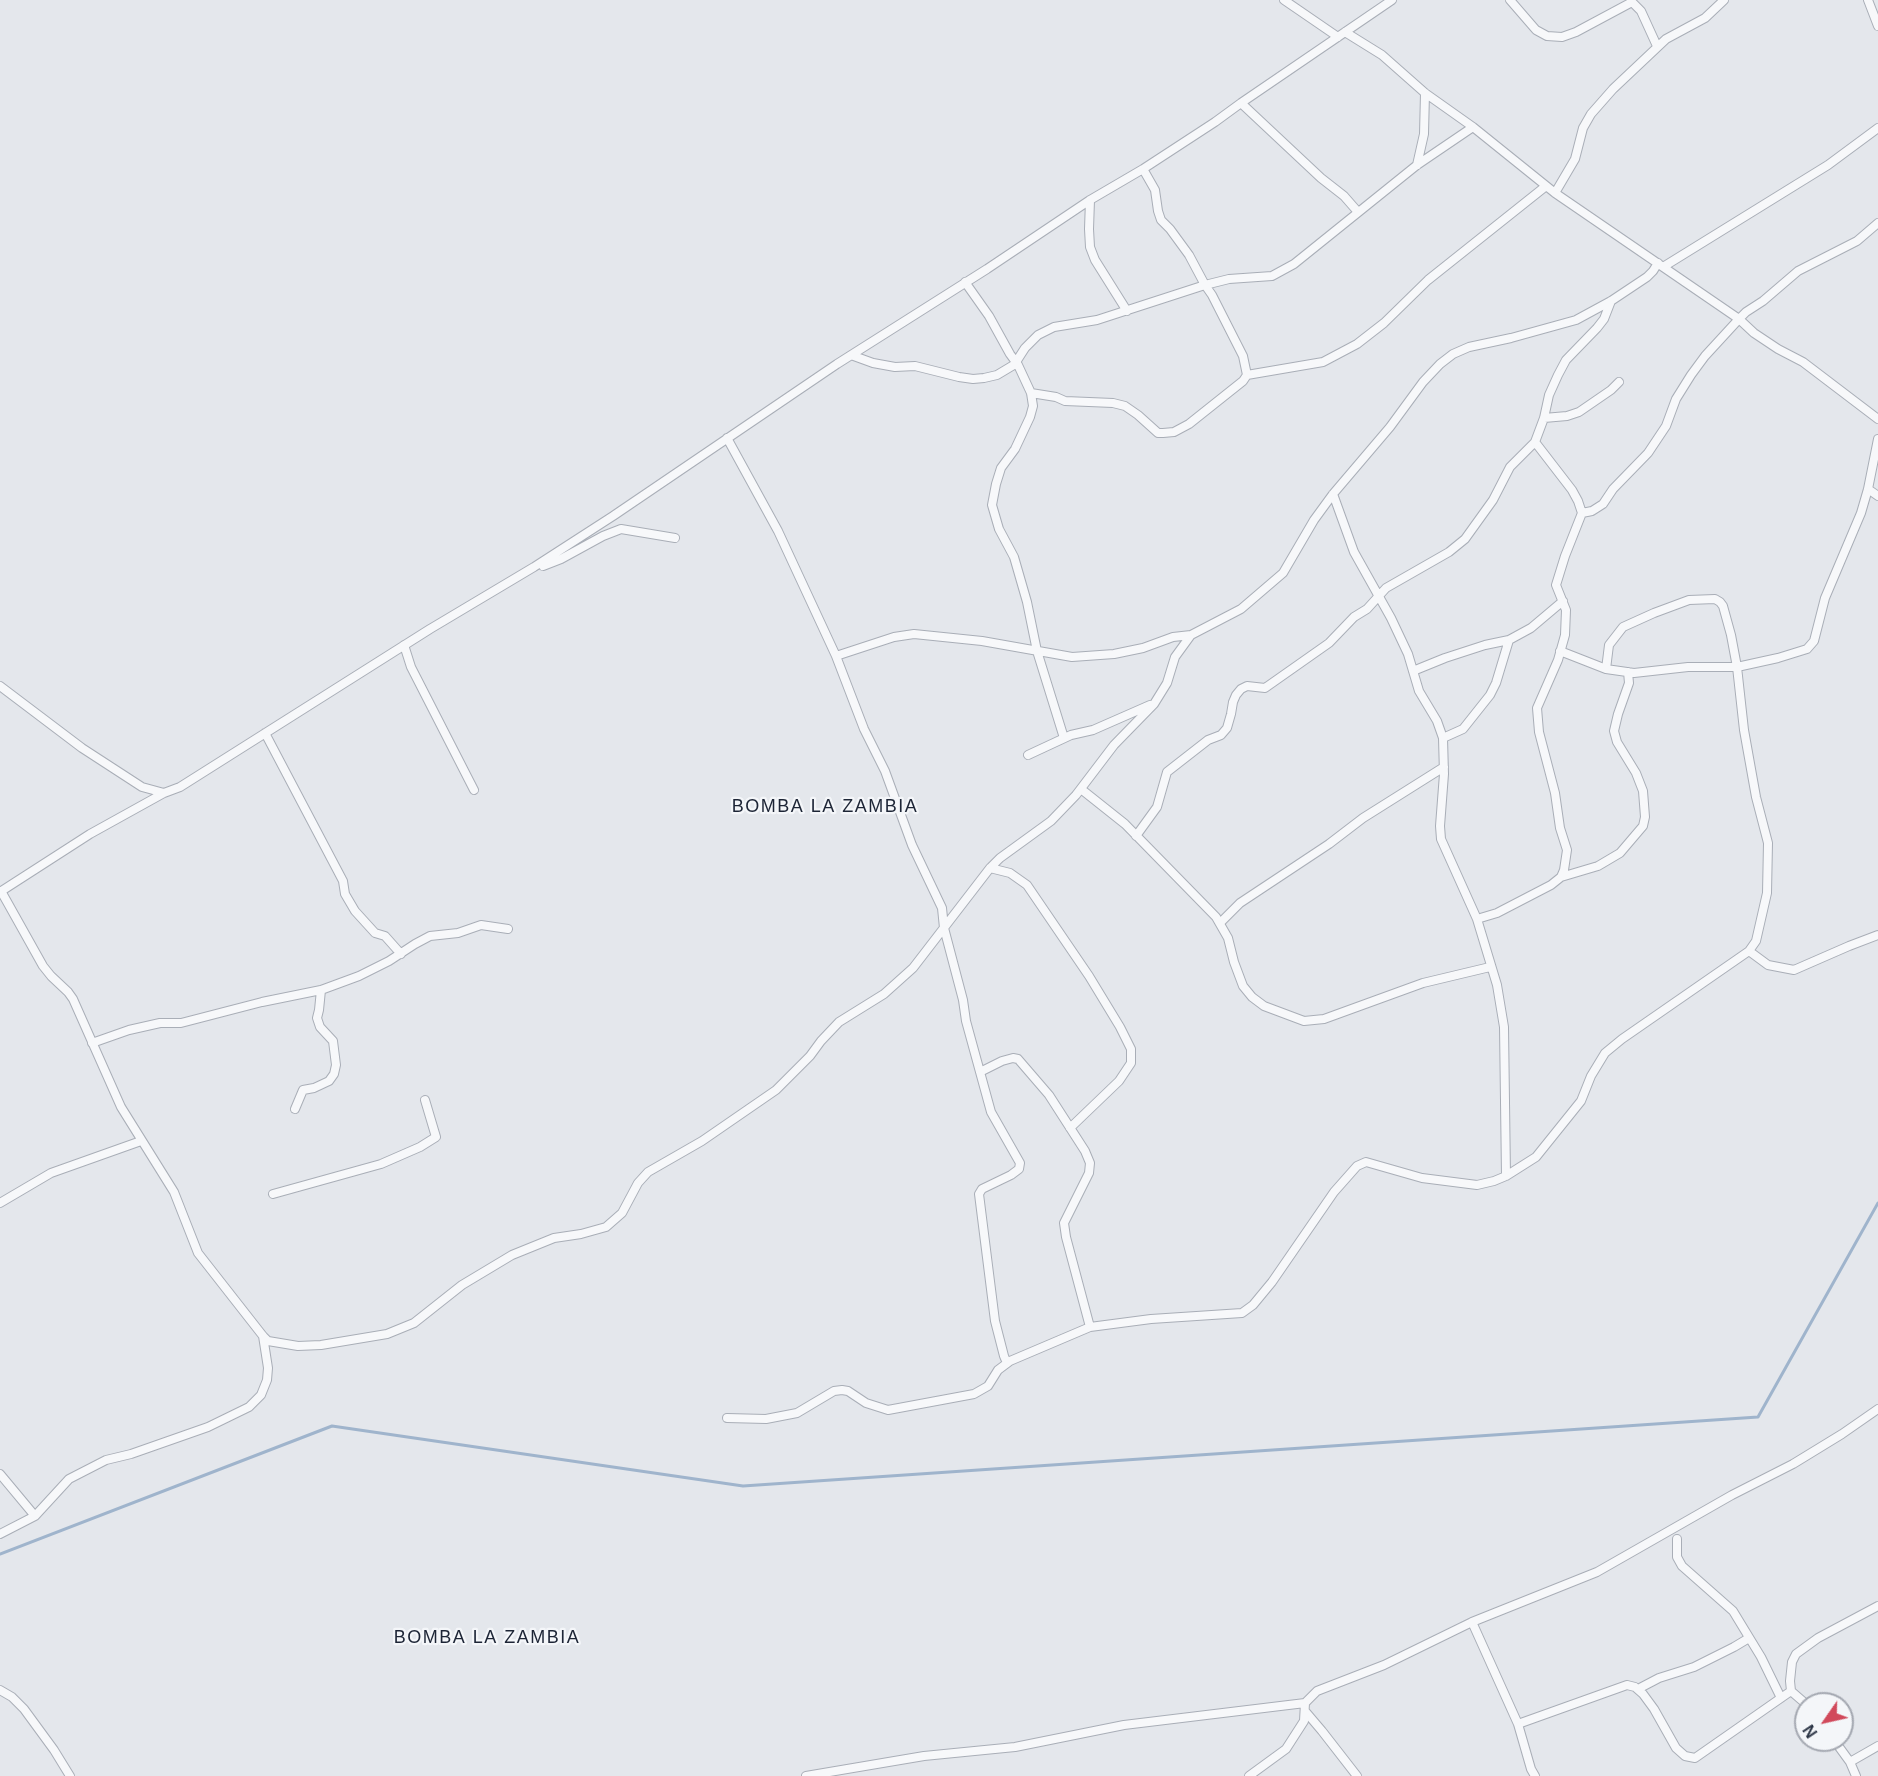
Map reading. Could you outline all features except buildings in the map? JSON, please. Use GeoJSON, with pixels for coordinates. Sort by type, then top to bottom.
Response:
{"type":"FeatureCollection","features":[{"type":"Feature","properties":{"kind":"street"},"geometry":{"type":"LineString","coordinates":[[1284,0],[1382,55],[1425,93],[1473,127],[1555,194],[1739,319],[1754,333],[1803,362],[1878,419]]}},
{"type":"Feature","properties":{"kind":"street"},"geometry":{"type":"LineString","coordinates":[[1191,635],[1175,657],[1167,683],[1154,704],[1114,745],[1081,789],[1051,821],[1000,858],[990,868],[914,968],[884,994],[839,1022],[810,1056],[776,1090],[702,1141],[648,1172],[638,1183],[622,1213],[606,1227],[554,1238],[512,1255],[462,1284],[414,1323],[387,1334],[321,1345],[298,1346],[268,1341],[263,1336],[198,1252],[174,1192],[121,1107],[73,999],[47,971],[0,892],[90,834],[180,787],[404,645],[534,567],[851,355],[1215,122],[1392,0]]}},
{"type":"Feature","properties":{"kind":"street"},"geometry":{"type":"LineString","coordinates":[[1510,0],[1536,30],[1547,36],[1562,37],[1632,2],[1641,11],[1658,46]]}},
{"type":"Feature","properties":{"kind":"street"},"geometry":{"type":"LineString","coordinates":[[1555,194],[1572,165],[1583,128],[1591,114],[1613,89],[1665,39],[1705,18],[1724,0]]}},
{"type":"Feature","properties":{"kind":"street"},"geometry":{"type":"LineString","coordinates":[[1868,0],[1878,26]]}},
{"type":"Feature","properties":{"kind":"street"},"geometry":{"type":"LineString","coordinates":[[1417,165],[1424,134],[1425,93]]}},
{"type":"Feature","properties":{"kind":"street"},"geometry":{"type":"LineString","coordinates":[[1241,103],[1321,178],[1344,196],[1358,212]]}},
{"type":"Feature","properties":{"kind":"street"},"geometry":{"type":"LineString","coordinates":[[851,355],[873,363],[915,366],[959,377],[984,378],[997,375],[1016,362],[1025,348],[1038,335],[1054,327],[1097,320],[1229,279],[1272,276],[1294,264],[1417,165],[1473,127]]}},
{"type":"Feature","properties":{"kind":"street"},"geometry":{"type":"LineString","coordinates":[[837,656],[894,637],[914,634],[982,641],[1072,657],[1114,654],[1143,648],[1173,637],[1191,635],[1241,609],[1283,573],[1314,520],[1333,494],[1390,427],[1423,382],[1453,354],[1477,345],[1576,320],[1611,302],[1660,265],[1828,165],[1878,128]]}},
{"type":"Feature","properties":{"kind":"street"},"geometry":{"type":"LineString","coordinates":[[1031,393],[1056,397],[1065,401],[1113,403],[1125,406],[1158,433],[1163,433],[1174,432],[1189,424],[1243,381],[1247,375],[1243,356],[1212,295],[1189,255],[1161,220],[1155,190],[1143,169]]}},
{"type":"Feature","properties":{"kind":"street"},"geometry":{"type":"LineString","coordinates":[[1247,375],[1323,362],[1357,344],[1384,323],[1428,280],[1546,186]]}},
{"type":"Feature","properties":{"kind":"street"},"geometry":{"type":"LineString","coordinates":[[1090,200],[1090,247],[1095,260],[1127,311]]}},
{"type":"Feature","properties":{"kind":"street"},"geometry":{"type":"LineString","coordinates":[[1582,513],[1603,504],[1613,489],[1648,453],[1666,426],[1676,399],[1691,375],[1705,356],[1746,312],[1763,301],[1798,271],[1857,241],[1878,223]]}},
{"type":"Feature","properties":{"kind":"street"},"geometry":{"type":"LineString","coordinates":[[965,282],[989,316],[1031,393],[1033,406],[1030,417],[1015,449],[1001,468],[992,505],[999,529],[1014,557],[1027,602],[1037,651],[1064,738]]}},
{"type":"Feature","properties":{"kind":"street"},"geometry":{"type":"LineString","coordinates":[[1136,836],[1157,807],[1167,772],[1208,741],[1221,735],[1227,728],[1236,695],[1241,689],[1247,686],[1265,688],[1290,672],[1329,643],[1354,617],[1367,609],[1386,588],[1449,552],[1465,539],[1493,500],[1510,466],[1535,442],[1544,418],[1549,394],[1562,368],[1573,352],[1604,319],[1611,302]]}},
{"type":"Feature","properties":{"kind":"street"},"geometry":{"type":"LineString","coordinates":[[1544,418],[1567,416],[1579,412],[1619,382]]}},
{"type":"Feature","properties":{"kind":"street"},"geometry":{"type":"LineString","coordinates":[[727,438],[778,531],[837,656],[864,729],[885,771],[912,845],[942,908],[944,928],[990,1112],[1020,1163],[1019,1169],[982,1189],[979,1194],[995,1320],[1007,1363]]}},
{"type":"Feature","properties":{"kind":"street"},"geometry":{"type":"LineString","coordinates":[[1560,651],[1606,669],[1634,673],[1697,667],[1737,667],[1807,649],[1814,641],[1825,597],[1854,531],[1868,489],[1878,439]]}},
{"type":"Feature","properties":{"kind":"street"},"geometry":{"type":"LineString","coordinates":[[1535,442],[1572,490],[1582,513],[1556,585],[1566,610],[1565,635],[1537,708],[1539,732],[1567,850],[1561,878]]}},
{"type":"Feature","properties":{"kind":"street"},"geometry":{"type":"LineString","coordinates":[[1868,489],[1878,496]]}},
{"type":"Feature","properties":{"kind":"street"},"geometry":{"type":"LineString","coordinates":[[1333,494],[1354,552],[1392,618],[1408,654],[1419,691],[1437,721],[1443,738],[1441,839],[1478,919],[1497,985],[1504,1027],[1506,1176]]}},
{"type":"Feature","properties":{"kind":"street"},"geometry":{"type":"LineString","coordinates":[[540,567],[621,529],[675,538]]}},
{"type":"Feature","properties":{"kind":"street"},"geometry":{"type":"LineString","coordinates":[[727,1418],[766,1419],[797,1413],[834,1391],[842,1390],[848,1391],[866,1403],[888,1410],[974,1394],[987,1386],[998,1370],[1007,1363],[1090,1327],[1151,1319],[1242,1313],[1253,1305],[1272,1282],[1334,1192],[1357,1166],[1366,1162],[1422,1178],[1477,1185],[1494,1182],[1536,1157],[1581,1101],[1591,1076],[1605,1053],[1749,951],[1755,941],[1767,893],[1768,843],[1756,797],[1744,730],[1737,667],[1723,606],[1715,599],[1689,600],[1623,627],[1609,645],[1606,669]]}},
{"type":"Feature","properties":{"kind":"street"},"geometry":{"type":"LineString","coordinates":[[1413,671],[1445,657],[1509,640],[1531,628],[1563,602]]}},
{"type":"Feature","properties":{"kind":"street"},"geometry":{"type":"LineString","coordinates":[[1443,738],[1462,729],[1490,695],[1509,640]]}},
{"type":"Feature","properties":{"kind":"street"},"geometry":{"type":"LineString","coordinates":[[404,645],[411,667],[474,790]]}},
{"type":"Feature","properties":{"kind":"street"},"geometry":{"type":"LineString","coordinates":[[1478,919],[1497,913],[1561,878],[1598,866],[1620,853],[1643,826],[1645,817],[1643,791],[1636,773],[1617,742],[1614,731],[1629,683],[1628,672]]}},
{"type":"Feature","properties":{"kind":"street"},"geometry":{"type":"LineString","coordinates":[[0,686],[82,748],[142,787],[164,794]]}},
{"type":"Feature","properties":{"kind":"street"},"geometry":{"type":"LineString","coordinates":[[1028,755],[1064,738],[1093,729],[1154,704]]}},
{"type":"Feature","properties":{"kind":"street"},"geometry":{"type":"LineString","coordinates":[[266,733],[343,881],[345,894],[355,911],[375,933],[385,936],[401,954]]}},
{"type":"Feature","properties":{"kind":"street"},"geometry":{"type":"LineString","coordinates":[[1220,923],[1240,903],[1329,844],[1363,818],[1444,767]]}},
{"type":"Feature","properties":{"kind":"street"},"geometry":{"type":"LineString","coordinates":[[1081,789],[1136,836],[1220,923],[1228,938],[1243,986],[1264,1006],[1304,1021],[1324,1019],[1423,983],[1491,967]]}},
{"type":"Feature","properties":{"kind":"street"},"geometry":{"type":"LineString","coordinates":[[990,868],[1010,873],[1026,885],[1089,976],[1131,1049],[1131,1063],[1119,1081],[1070,1128]]}},
{"type":"Feature","properties":{"kind":"street"},"geometry":{"type":"LineString","coordinates":[[92,1043],[129,1030],[160,1023],[181,1023],[262,1002],[321,990],[389,962],[430,936],[458,933],[481,925],[508,929]]}},
{"type":"Feature","properties":{"kind":"street"},"geometry":{"type":"LineString","coordinates":[[1749,951],[1768,965],[1794,970],[1878,935]]}},
{"type":"Feature","properties":{"kind":"street"},"geometry":{"type":"LineString","coordinates":[[295,1109],[303,1090],[329,1081],[336,1065],[333,1041],[320,1027],[317,1018],[321,990]]}},
{"type":"Feature","properties":{"kind":"street"},"geometry":{"type":"LineString","coordinates":[[980,1072],[1002,1061],[1017,1059],[1049,1095],[1085,1151],[1090,1163],[1089,1173],[1064,1223],[1090,1327]]}},
{"type":"Feature","properties":{"kind":"street"},"geometry":{"type":"LineString","coordinates":[[273,1194],[381,1164],[428,1142],[436,1137],[425,1100]]}},
{"type":"Feature","properties":{"kind":"street"},"geometry":{"type":"LineString","coordinates":[[0,1203],[51,1173],[141,1141]]}},
{"type":"Feature","properties":{"kind":"street"},"geometry":{"type":"LineString","coordinates":[[0,1534],[35,1516],[69,1479],[106,1461],[208,1427],[249,1407],[261,1395],[267,1380],[268,1368],[263,1336]]}},
{"type":"Feature","properties":{"kind":"street"},"geometry":{"type":"LineString","coordinates":[[1249,1776],[1286,1749],[1304,1721],[1305,1707],[1317,1691],[1384,1665],[1472,1622],[1597,1572],[1732,1495],[1793,1464],[1878,1409]]}},
{"type":"Feature","properties":{"kind":"street"},"geometry":{"type":"LineString","coordinates":[[0,1473],[35,1516]]}},
{"type":"Feature","properties":{"kind":"street"},"geometry":{"type":"LineString","coordinates":[[1677,1539],[1677,1557],[1682,1566],[1733,1611],[1781,1698]]}},
{"type":"Feature","properties":{"kind":"street"},"geometry":{"type":"LineString","coordinates":[[1794,1694],[1791,1691],[1790,1681],[1792,1662],[1796,1654],[1818,1638],[1878,1606]]}},
{"type":"Feature","properties":{"kind":"street"},"geometry":{"type":"LineString","coordinates":[[1472,1622],[1518,1724],[1535,1776]]}},
{"type":"Feature","properties":{"kind":"street"},"geometry":{"type":"LineString","coordinates":[[1638,1689],[1659,1678],[1694,1667],[1749,1638]]}},
{"type":"Feature","properties":{"kind":"street"},"geometry":{"type":"LineString","coordinates":[[1518,1724],[1627,1685],[1638,1689],[1654,1709],[1676,1748],[1685,1756],[1695,1758],[1791,1691]]}},
{"type":"Feature","properties":{"kind":"street"},"geometry":{"type":"LineString","coordinates":[[0,1690],[12,1697],[24,1709],[70,1776]]}},
{"type":"Feature","properties":{"kind":"street"},"geometry":{"type":"LineString","coordinates":[[806,1776],[924,1756],[1015,1747],[1124,1725],[1305,1707]]}},
{"type":"Feature","properties":{"kind":"street"},"geometry":{"type":"LineString","coordinates":[[1305,1707],[1357,1776]]}},
{"type":"Feature","properties":{"kind":"street"},"geometry":{"type":"LineString","coordinates":[[1850,1762],[1878,1746]]}},
{"type":"Feature","properties":{"kind":"street"},"geometry":{"type":"LineString","coordinates":[[1843,1752],[1856,1776]]}},
{"type":"Feature","properties":{"kind":"waterway"},"geometry":{"type":"LineString","coordinates":[[0,1554],[332,1426],[743,1486],[1758,1417],[1878,1203]]}},
{"type":"Feature","properties":{"kind":"district","name":"BOMBA LA ZAMBIA"},"geometry":{"type":"Point","coordinates":[825,807]}},
{"type":"Feature","properties":{"kind":"district","name":"BOMBA LA ZAMBIA"},"geometry":{"type":"Point","coordinates":[487,1638]}}]}
